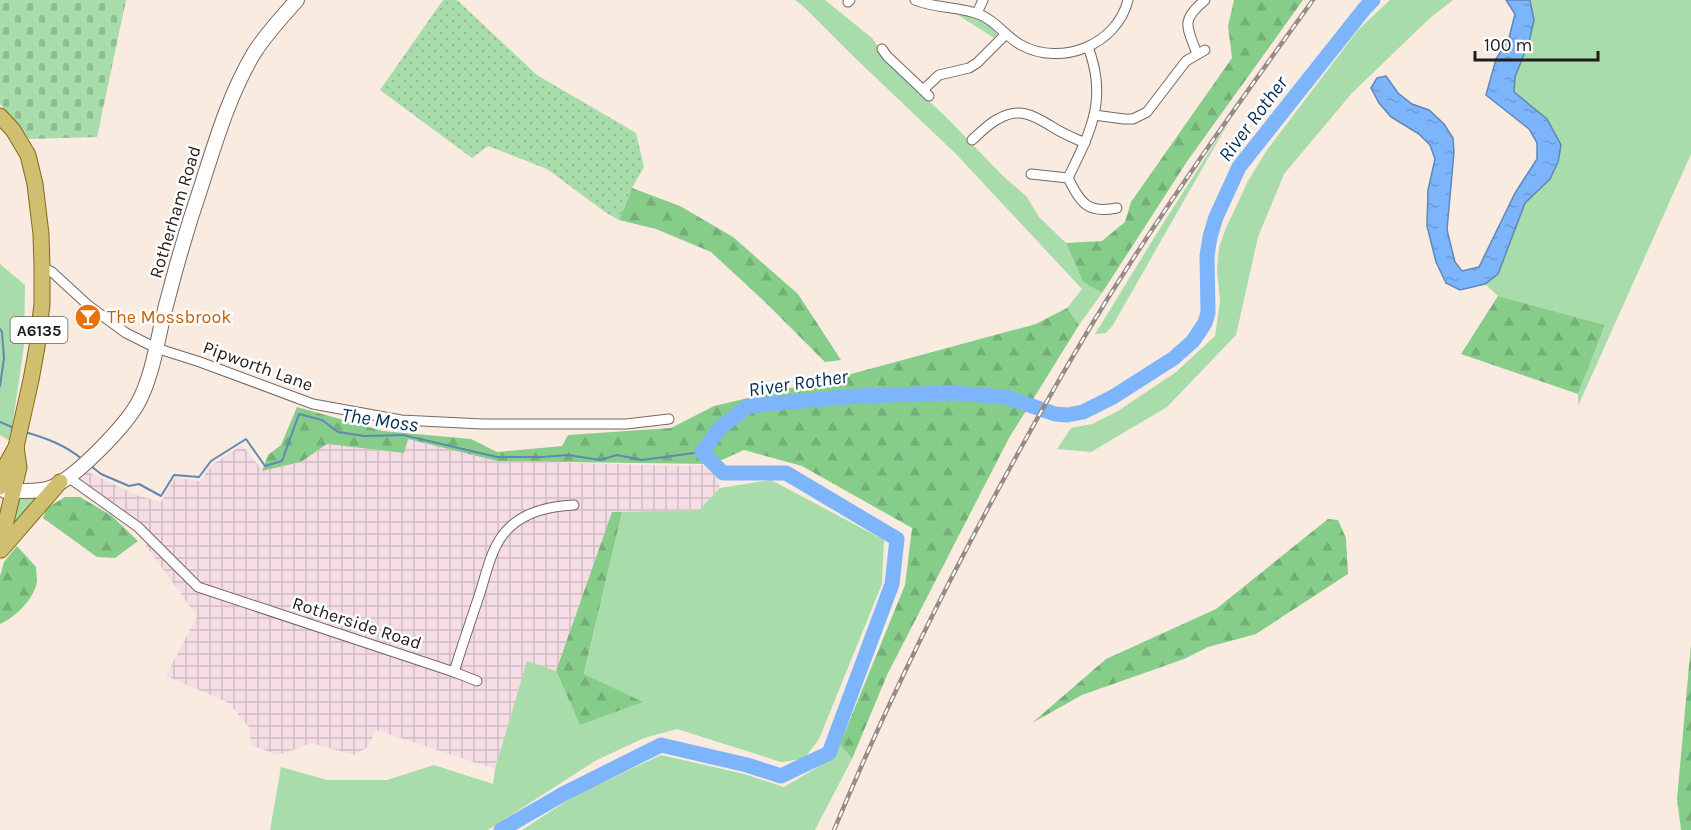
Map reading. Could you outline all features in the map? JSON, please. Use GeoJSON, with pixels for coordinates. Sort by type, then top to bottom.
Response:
{"type":"FeatureCollection","features":[{"type":"Feature","properties":{"kind":"main road","name":"Rotherham Road"},"geometry":{"type":"LineString","coordinates":[[3,490],[46,489],[64,480],[118,430],[132,412],[144,390],[177,261],[211,155],[234,94],[254,53],[297,0]]}},
{"type":"Feature","properties":{"kind":"main road","name":"A6135"},"geometry":{"type":"LineString","coordinates":[[0,116],[13,130],[28,155],[39,211],[42,267],[42,304],[37,347],[12,472],[3,490],[0,549]]}},
{"type":"Feature","properties":{"kind":"main road"},"geometry":{"type":"LineString","coordinates":[[0,549],[64,480]]}},
{"type":"Feature","properties":{"kind":"main road","name":"A6135"},"geometry":{"type":"LineString","coordinates":[[0,514],[8,494],[3,490]]}},
{"type":"Feature","properties":{"kind":"street"},"geometry":{"type":"LineString","coordinates":[[915,0],[926,4],[963,8],[977,13],[996,23],[1006,34],[1027,48],[1047,53],[1069,52],[1088,47],[1099,40],[1123,15],[1128,0]]}},
{"type":"Feature","properties":{"kind":"street"},"geometry":{"type":"LineString","coordinates":[[977,13],[983,0]]}},
{"type":"Feature","properties":{"kind":"street"},"geometry":{"type":"LineString","coordinates":[[1094,115],[1133,119],[1147,112],[1186,61],[1201,52],[1187,27],[1191,14],[1205,0]]}},
{"type":"Feature","properties":{"kind":"street"},"geometry":{"type":"LineString","coordinates":[[882,49],[926,93],[939,75],[969,68],[1006,34]]}},
{"type":"Feature","properties":{"kind":"street"},"geometry":{"type":"LineString","coordinates":[[1068,178],[1085,142],[1094,115],[1097,81],[1095,66],[1088,47]]}},
{"type":"Feature","properties":{"kind":"street"},"geometry":{"type":"LineString","coordinates":[[972,140],[996,119],[1012,113],[1023,113],[1036,116],[1056,129],[1085,142]]}},
{"type":"Feature","properties":{"kind":"street"},"geometry":{"type":"LineString","coordinates":[[1032,174],[1068,178]]}},
{"type":"Feature","properties":{"kind":"street"},"geometry":{"type":"LineString","coordinates":[[1068,178],[1079,199],[1085,205],[1097,210],[1117,208]]}},
{"type":"Feature","properties":{"kind":"street","name":"Pipworth Lane"},"geometry":{"type":"LineString","coordinates":[[42,267],[52,272],[88,306],[126,333],[156,348],[312,404],[401,420],[482,424],[626,424],[669,418]]}},
{"type":"Feature","properties":{"kind":"street","name":"Rotherside Road"},"geometry":{"type":"LineString","coordinates":[[64,480],[138,527],[198,587],[477,681]]}},
{"type":"Feature","properties":{"kind":"street"},"geometry":{"type":"LineString","coordinates":[[454,672],[494,552],[505,532],[536,512],[574,505]]}},
{"type":"Feature","properties":{"kind":"shaded area"},"geometry":{"type":"Polygon","coordinates":[[[408,439],[497,461],[683,466],[713,464],[720,488],[699,510],[612,512],[556,671],[527,662],[495,769],[376,730],[368,747],[354,755],[312,743],[278,755],[251,745],[249,727],[229,703],[166,676],[197,616],[146,546],[141,529],[121,507],[77,478],[84,470],[136,495],[161,502],[175,478],[200,481],[213,464],[242,445],[263,471],[301,462],[327,444],[403,453],[408,439]]]}},
{"type":"Feature","properties":{"kind":"green space"},"geometry":{"type":"Polygon","coordinates":[[[0,0],[126,0],[97,137],[29,139],[0,104],[0,0]]]}},
{"type":"Feature","properties":{"kind":"green space"},"geometry":{"type":"Polygon","coordinates":[[[443,0],[457,0],[537,75],[636,133],[644,167],[632,188],[619,220],[547,169],[488,146],[472,158],[380,90],[443,0]]]}},
{"type":"Feature","properties":{"kind":"green space"},"geometry":{"type":"Polygon","coordinates":[[[795,0],[825,0],[872,38],[889,63],[1027,197],[1039,217],[1066,243],[1083,282],[1102,293],[1079,325],[1067,308],[1082,289],[956,154],[795,0]]]}},
{"type":"Feature","properties":{"kind":"green space"},"geometry":{"type":"Polygon","coordinates":[[[1234,0],[1303,0],[1188,160],[1102,293],[1083,282],[1066,243],[1102,241],[1125,222],[1131,202],[1232,58],[1228,26],[1234,0]]]}},
{"type":"Feature","properties":{"kind":"green space"},"geometry":{"type":"Polygon","coordinates":[[[1390,0],[1453,0],[1430,18],[1352,93],[1284,174],[1258,237],[1236,335],[1167,407],[1091,452],[1057,449],[1071,428],[1092,424],[1118,411],[1176,372],[1215,336],[1220,302],[1217,269],[1219,247],[1248,181],[1267,150],[1358,30],[1390,0]]]}},
{"type":"Feature","properties":{"kind":"green space"},"geometry":{"type":"Polygon","coordinates":[[[1530,0],[1691,0],[1691,154],[1578,406],[1578,394],[1605,325],[1498,296],[1485,284],[1498,274],[1525,203],[1550,179],[1547,119],[1514,92],[1515,77],[1529,42],[1532,4],[1530,0]]]}},
{"type":"Feature","properties":{"kind":"green space"},"geometry":{"type":"Polygon","coordinates":[[[958,15],[983,21],[996,30],[997,34],[994,38],[958,15]]]}},
{"type":"Feature","properties":{"kind":"green space"},"geometry":{"type":"Polygon","coordinates":[[[1231,118],[1113,325],[1106,333],[1095,334],[1162,225],[1231,118]]]}},
{"type":"Feature","properties":{"kind":"green space"},"geometry":{"type":"Polygon","coordinates":[[[632,188],[680,206],[733,237],[798,294],[841,360],[825,362],[711,252],[656,229],[619,220],[632,188]]]}},
{"type":"Feature","properties":{"kind":"green space"},"geometry":{"type":"Polygon","coordinates":[[[0,264],[25,285],[24,346],[10,441],[0,435],[0,264]]]}},
{"type":"Feature","properties":{"kind":"green space"},"geometry":{"type":"Polygon","coordinates":[[[1498,296],[1605,325],[1578,394],[1461,354],[1498,296]]]}},
{"type":"Feature","properties":{"kind":"green space"},"geometry":{"type":"Polygon","coordinates":[[[1067,308],[1079,325],[1009,438],[887,675],[852,759],[840,744],[905,585],[912,528],[802,466],[744,450],[713,464],[497,461],[408,439],[404,453],[327,444],[301,462],[262,471],[268,455],[281,445],[297,407],[383,431],[471,439],[497,452],[562,446],[568,435],[671,428],[714,406],[851,374],[1036,324],[1067,308]]]}},
{"type":"Feature","properties":{"kind":"green space"},"geometry":{"type":"Polygon","coordinates":[[[771,480],[884,540],[882,584],[819,739],[804,759],[781,762],[677,729],[644,738],[595,761],[488,830],[270,830],[281,767],[327,780],[387,780],[434,765],[493,784],[495,769],[527,661],[556,671],[580,725],[642,702],[584,675],[622,512],[699,510],[720,488],[771,480]]]}},
{"type":"Feature","properties":{"kind":"green space"},"geometry":{"type":"Polygon","coordinates":[[[45,496],[9,536],[18,499],[45,496]]]}},
{"type":"Feature","properties":{"kind":"green space"},"geometry":{"type":"Polygon","coordinates":[[[65,497],[80,497],[112,516],[138,541],[115,558],[97,557],[43,518],[47,508],[65,497]]]}},
{"type":"Feature","properties":{"kind":"green space"},"geometry":{"type":"Polygon","coordinates":[[[612,512],[622,512],[584,674],[643,702],[580,725],[556,671],[612,512]]]}},
{"type":"Feature","properties":{"kind":"green space"},"geometry":{"type":"Polygon","coordinates":[[[1328,519],[1338,520],[1346,538],[1348,574],[1256,634],[1208,647],[1184,659],[1082,695],[1032,723],[1106,659],[1216,609],[1328,519]]]}},
{"type":"Feature","properties":{"kind":"green space"},"geometry":{"type":"Polygon","coordinates":[[[17,546],[36,567],[37,584],[21,609],[0,624],[0,576],[4,562],[17,546]]]}},
{"type":"Feature","properties":{"kind":"green space"},"geometry":{"type":"Polygon","coordinates":[[[1691,644],[1691,830],[1681,830],[1677,799],[1691,644]]]}},
{"type":"Feature","properties":{"kind":"green space"},"geometry":{"type":"Polygon","coordinates":[[[840,744],[852,759],[815,830],[522,830],[576,795],[661,755],[744,774],[784,787],[833,758],[840,744]]]}},
{"type":"Feature","properties":{"kind":"water"},"geometry":{"type":"Polygon","coordinates":[[[1506,0],[1530,0],[1534,20],[1529,42],[1515,77],[1514,92],[1547,119],[1561,145],[1558,162],[1550,179],[1525,203],[1498,274],[1485,284],[1460,290],[1446,283],[1436,262],[1427,226],[1428,190],[1435,159],[1430,145],[1419,134],[1391,117],[1379,103],[1371,88],[1377,78],[1386,76],[1398,93],[1412,104],[1429,110],[1444,124],[1453,138],[1454,152],[1447,230],[1455,262],[1462,271],[1479,267],[1515,193],[1537,159],[1537,143],[1529,129],[1486,95],[1496,59],[1509,38],[1515,14],[1506,0]]]}},
{"type":"Feature","properties":{"kind":"waterway","name":"River Rother"},"geometry":{"type":"LineString","coordinates":[[501,830],[565,793],[661,745],[747,765],[781,776],[829,753],[892,584],[897,539],[786,473],[723,473],[702,452],[720,428],[748,406],[857,396],[952,393],[1006,397],[1055,414],[1067,415],[1083,412],[1113,397],[1174,358],[1193,341],[1205,323],[1208,313],[1207,256],[1210,237],[1216,217],[1239,167],[1373,0]]}},
{"type":"Feature","properties":{"kind":"waterway","name":"The Moss"},"geometry":{"type":"LineString","coordinates":[[0,329],[4,358],[0,386]]}},
{"type":"Feature","properties":{"kind":"waterway","name":"The Moss"},"geometry":{"type":"LineString","coordinates":[[91,466],[101,474],[129,486],[139,484],[161,496],[174,475],[199,477],[211,461],[246,439],[265,466],[282,461],[299,414],[322,420],[338,432],[364,436],[403,435],[497,457],[568,455],[600,460],[617,455],[642,460],[702,452]]}},
{"type":"Feature","properties":{"kind":"waterway","name":"The Moss"},"geometry":{"type":"LineString","coordinates":[[0,422],[14,428]]}},
{"type":"Feature","properties":{"kind":"waterway","name":"The Moss"},"geometry":{"type":"LineString","coordinates":[[25,432],[55,442],[82,459]]}},
{"type":"Feature","properties":{"kind":"railway"},"geometry":{"type":"LineString","coordinates":[[834,830],[874,737],[940,600],[1058,381],[1157,222],[1313,0]]}},
{"type":"Feature","properties":{"kind":"place","name":"The Mossbrook"},"geometry":{"type":"Point","coordinates":[88,317]}}]}
